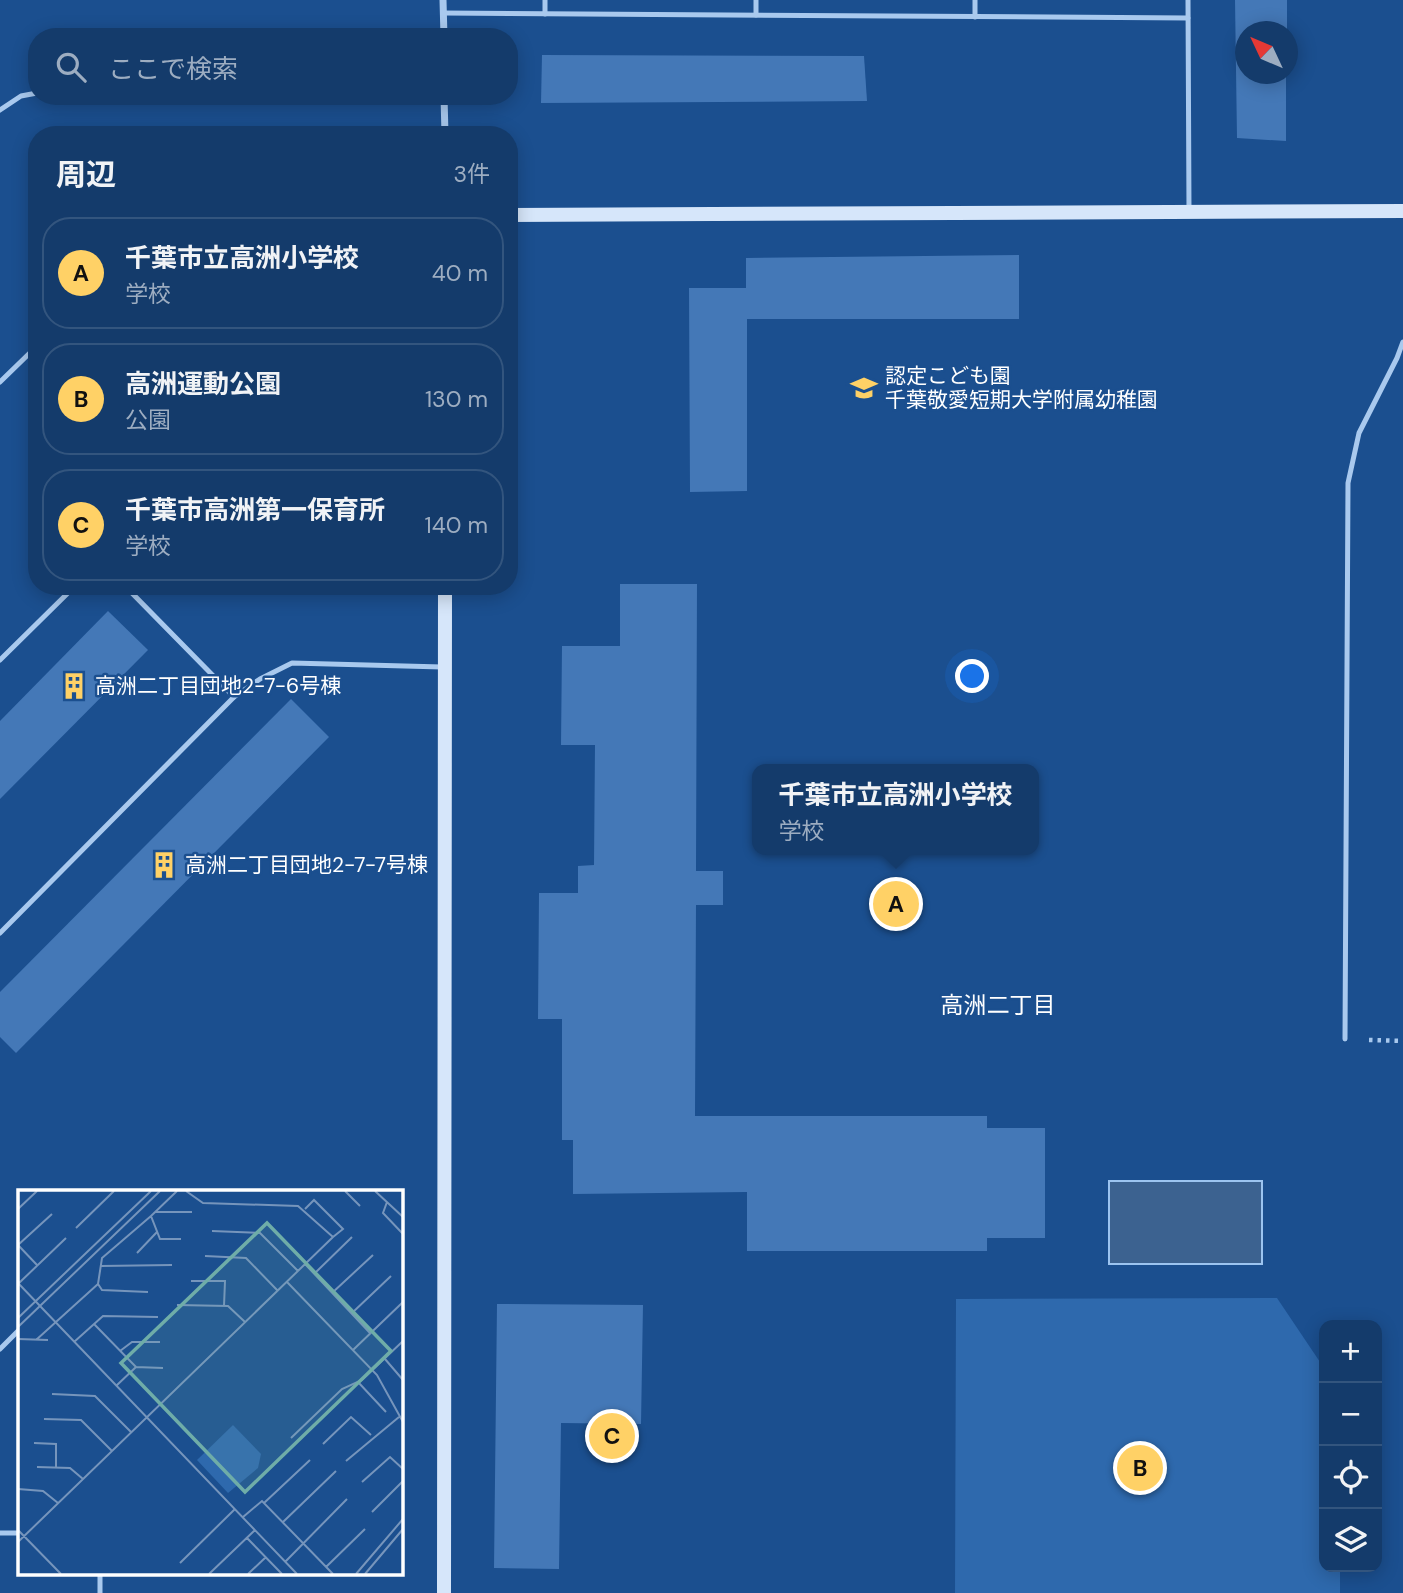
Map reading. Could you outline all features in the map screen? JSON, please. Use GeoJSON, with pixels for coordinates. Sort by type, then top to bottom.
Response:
{"type":"FeatureCollection","features":[{"type":"Feature","properties":{"kind":"street"},"geometry":{"type":"LineString","coordinates":[[443,0],[444,28]]}},
{"type":"Feature","properties":{"kind":"street"},"geometry":{"type":"LineString","coordinates":[[444,105],[445,126]]}},
{"type":"Feature","properties":{"kind":"street"},"geometry":{"type":"LineString","coordinates":[[518,215],[1403,211]]}},
{"type":"Feature","properties":{"kind":"street"},"geometry":{"type":"LineString","coordinates":[[444,1593],[445,595]]}},
{"type":"Feature","properties":{"kind":"lane"},"geometry":{"type":"LineString","coordinates":[[545,0],[545,14]]}},
{"type":"Feature","properties":{"kind":"lane"},"geometry":{"type":"LineString","coordinates":[[756,0],[756,15]]}},
{"type":"Feature","properties":{"kind":"lane"},"geometry":{"type":"LineString","coordinates":[[975,0],[975,17]]}},
{"type":"Feature","properties":{"kind":"lane"},"geometry":{"type":"LineString","coordinates":[[1188,0],[1189,211]]}},
{"type":"Feature","properties":{"kind":"lane"},"geometry":{"type":"LineString","coordinates":[[443,13],[1188,18]]}},
{"type":"Feature","properties":{"kind":"lane"},"geometry":{"type":"LineString","coordinates":[[0,110],[28,95]]}},
{"type":"Feature","properties":{"kind":"lane"},"geometry":{"type":"LineString","coordinates":[[1345,1040],[1348,483],[1359,433],[1400,358],[1403,342]]}},
{"type":"Feature","properties":{"kind":"lane"},"geometry":{"type":"LineString","coordinates":[[0,382],[28,355]]}},
{"type":"Feature","properties":{"kind":"lane"},"geometry":{"type":"LineString","coordinates":[[0,660],[66,595]]}},
{"type":"Feature","properties":{"kind":"lane"},"geometry":{"type":"LineString","coordinates":[[134,595],[234,697]]}},
{"type":"Feature","properties":{"kind":"lane"},"geometry":{"type":"LineString","coordinates":[[0,933],[234,697],[260,679],[292,663],[445,667]]}},
{"type":"Feature","properties":{"kind":"lane"},"geometry":{"type":"LineString","coordinates":[[0,1349],[18,1331]]}},
{"type":"Feature","properties":{"kind":"lane"},"geometry":{"type":"LineString","coordinates":[[0,1533],[18,1533]]}},
{"type":"Feature","properties":{"kind":"path"},"geometry":{"type":"LineString","coordinates":[[1345,1040],[1403,1041]]}},
{"type":"Feature","properties":{"kind":"shaded area"},"geometry":{"type":"Polygon","coordinates":[[[1109,1181],[1262,1181],[1262,1264],[1109,1264],[1109,1181]]]}},
{"type":"Feature","properties":{"kind":"shaded area"},"geometry":{"type":"Polygon","coordinates":[[[1277,1298],[1319,1361],[1319,1572],[1340,1572],[1340,1593],[955,1593],[956,1299],[1277,1298]]]}},
{"type":"Feature","properties":{"kind":"building"},"geometry":{"type":"Polygon","coordinates":[[[1235,0],[1287,0],[1287,21],[1235,21],[1235,0]]]}},
{"type":"Feature","properties":{"kind":"building"},"geometry":{"type":"Polygon","coordinates":[[[542,55],[864,56],[867,101],[541,103],[542,55]]]}},
{"type":"Feature","properties":{"kind":"building"},"geometry":{"type":"Polygon","coordinates":[[[1236,84],[1286,84],[1286,141],[1237,138],[1236,84]]]}},
{"type":"Feature","properties":{"kind":"building"},"geometry":{"type":"Polygon","coordinates":[[[1019,255],[1019,319],[747,319],[747,491],[690,492],[689,288],[746,288],[746,258],[1019,255]]]}},
{"type":"Feature","properties":{"kind":"building"},"geometry":{"type":"Polygon","coordinates":[[[620,584],[697,584],[696,871],[723,871],[723,905],[696,905],[695,1116],[987,1116],[987,1128],[1045,1128],[1045,1238],[987,1238],[987,1251],[747,1251],[747,1192],[573,1194],[573,1140],[562,1140],[562,1019],[538,1019],[539,893],[578,893],[578,866],[594,865],[595,745],[561,745],[562,646],[620,646],[620,584]]]}},
{"type":"Feature","properties":{"kind":"building","name":"高洲二丁目団地2-7-6号棟"},"geometry":{"type":"Polygon","coordinates":[[[108,611],[148,650],[0,799],[0,721],[108,611]]]}},
{"type":"Feature","properties":{"kind":"building","name":"高洲二丁目団地2-7-7号棟"},"geometry":{"type":"Polygon","coordinates":[[[291,699],[329,737],[16,1053],[0,1037],[0,992],[291,699]]]}},
{"type":"Feature","properties":{"kind":"building"},"geometry":{"type":"Polygon","coordinates":[[[497,1304],[643,1305],[641,1424],[561,1423],[559,1569],[494,1568],[497,1304]]]}},
{"type":"Feature","properties":{"kind":"place","name":"認定こども園 千葉敬愛短期大学附属幼稚園"},"geometry":{"type":"Point","coordinates":[864,388]}},
{"type":"Feature","properties":{"kind":"place","name":"高洲二丁目団地2-7-6号棟"},"geometry":{"type":"Point","coordinates":[74,686]}},
{"type":"Feature","properties":{"kind":"place","name":"高洲二丁目団地2-7-7号棟"},"geometry":{"type":"Point","coordinates":[164,865]}},
{"type":"Feature","properties":{"kind":"place","name":"千葉市立高洲小学校"},"geometry":{"type":"Point","coordinates":[896,904]}},
{"type":"Feature","properties":{"kind":"place","name":"千葉市高洲第一保育所"},"geometry":{"type":"Point","coordinates":[612,1436]}},
{"type":"Feature","properties":{"kind":"place","name":"高洲運動公園"},"geometry":{"type":"Point","coordinates":[1140,1468]}},
{"type":"Feature","properties":{"kind":"district","name":"高洲二丁目"},"geometry":{"type":"Point","coordinates":[998,1005]}}]}
